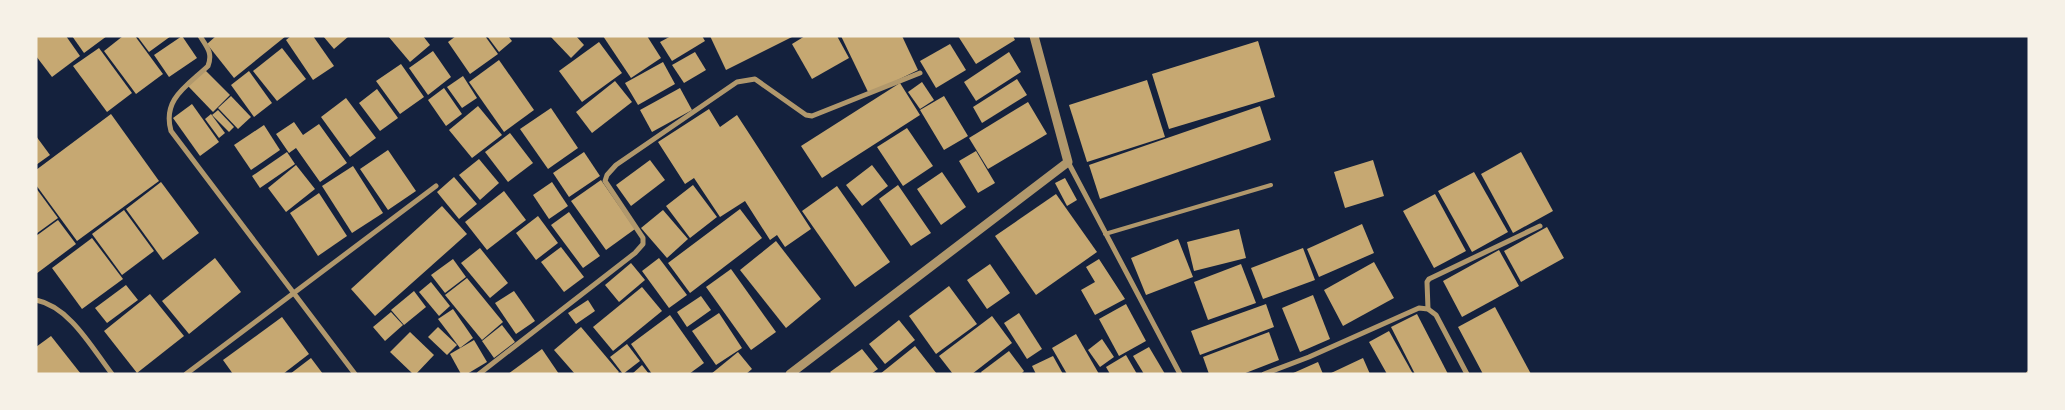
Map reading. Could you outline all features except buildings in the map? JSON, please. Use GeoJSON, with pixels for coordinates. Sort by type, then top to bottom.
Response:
{"type":"FeatureCollection","features":[{"type":"Feature","properties":{"kind":"street"},"geometry":{"type":"LineString","coordinates":[[200,36],[210,52],[210,60],[208,66],[172,101],[167,117],[171,131],[355,374]]}},
{"type":"Feature","properties":{"kind":"street"},"geometry":{"type":"LineString","coordinates":[[1034,36],[1068,162],[1180,374]]}},
{"type":"Feature","properties":{"kind":"street"},"geometry":{"type":"LineString","coordinates":[[479,374],[635,253],[642,244],[643,238],[605,181],[607,175],[616,165],[737,82],[755,79],[806,115],[812,116],[920,73]]}},
{"type":"Feature","properties":{"kind":"street"},"geometry":{"type":"LineString","coordinates":[[790,374],[1068,162]]}},
{"type":"Feature","properties":{"kind":"street"},"geometry":{"type":"LineString","coordinates":[[186,374],[436,186]]}},
{"type":"Feature","properties":{"kind":"street"},"geometry":{"type":"LineString","coordinates":[[1428,309],[1429,279],[1540,226]]}},
{"type":"Feature","properties":{"kind":"street"},"geometry":{"type":"LineString","coordinates":[[36,300],[55,306],[70,320],[112,374]]}},
{"type":"Feature","properties":{"kind":"street"},"geometry":{"type":"LineString","coordinates":[[1264,374],[1310,357],[1419,308],[1428,309],[1436,315],[1467,374]]}},
{"type":"Feature","properties":{"kind":"lane"},"geometry":{"type":"LineString","coordinates":[[1105,234],[1271,185]]}}]}
